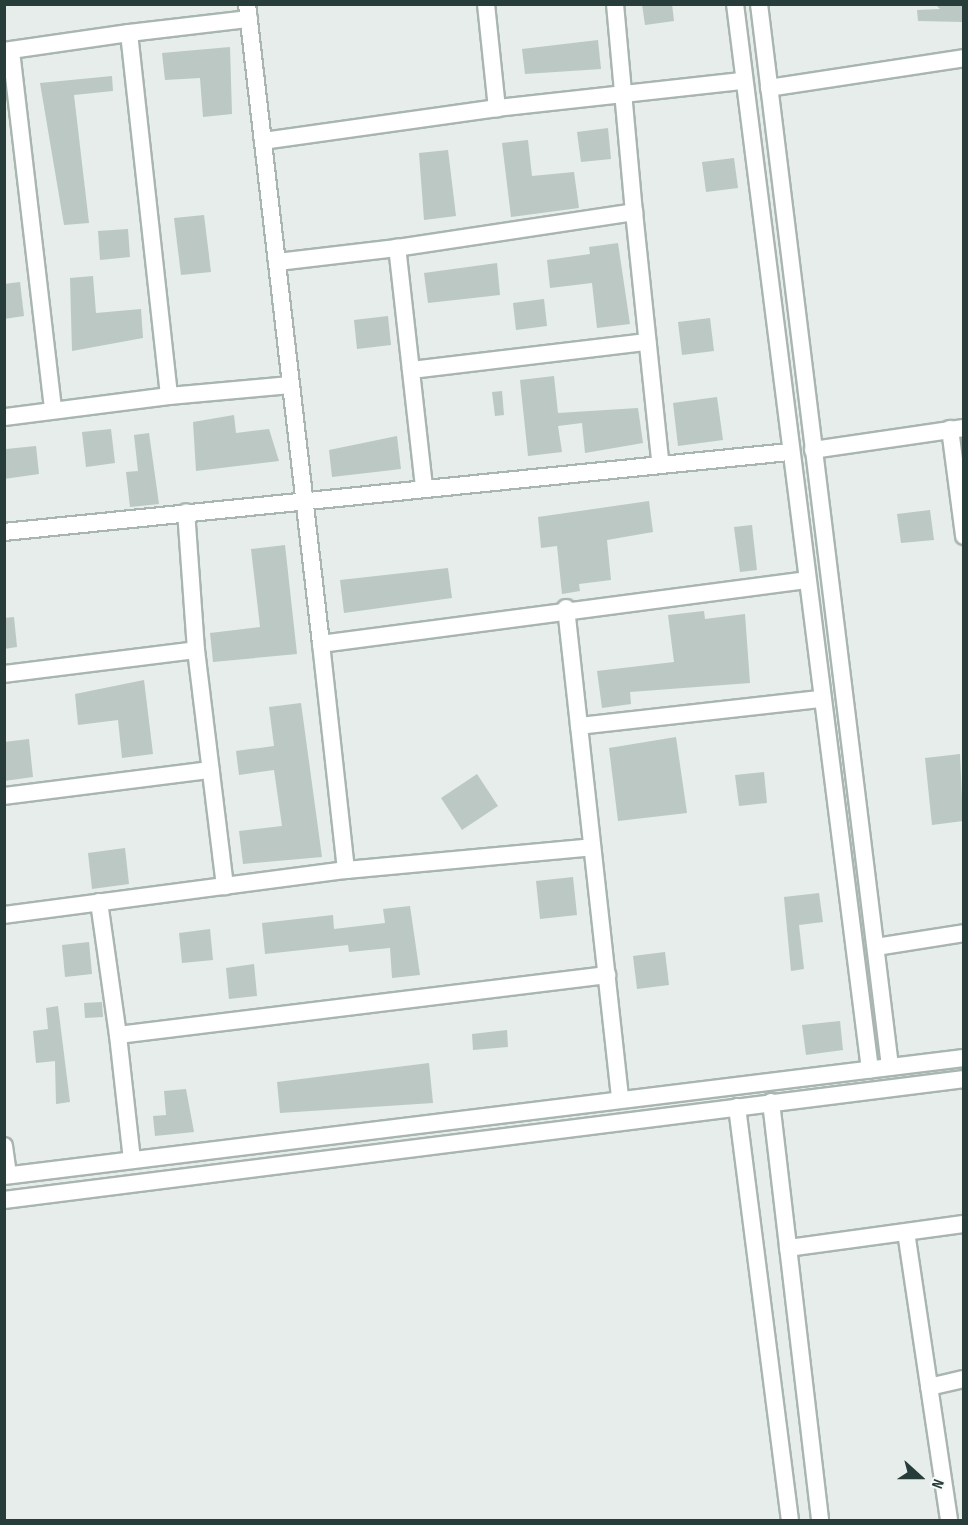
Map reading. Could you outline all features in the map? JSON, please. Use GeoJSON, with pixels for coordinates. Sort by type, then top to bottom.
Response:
{"type":"FeatureCollection","features":[{"type":"Feature","properties":{"kind":"street"},"geometry":{"type":"LineString","coordinates":[[486,4],[497,108]]}},
{"type":"Feature","properties":{"kind":"street"},"geometry":{"type":"LineString","coordinates":[[615,4],[626,94],[634,212],[660,461]]}},
{"type":"Feature","properties":{"kind":"street"},"geometry":{"type":"LineString","coordinates":[[735,4],[804,580],[870,1069]]}},
{"type":"Feature","properties":{"kind":"street"},"geometry":{"type":"LineString","coordinates":[[759,4],[890,1067]]}},
{"type":"Feature","properties":{"kind":"street"},"geometry":{"type":"LineString","coordinates":[[53,408],[8,51],[248,12],[346,870]]}},
{"type":"Feature","properties":{"kind":"street"},"geometry":{"type":"LineString","coordinates":[[129,33],[169,396]]}},
{"type":"Feature","properties":{"kind":"street"},"geometry":{"type":"LineString","coordinates":[[769,87],[963,58]]}},
{"type":"Feature","properties":{"kind":"street"},"geometry":{"type":"LineString","coordinates":[[263,141],[497,108],[743,81]]}},
{"type":"Feature","properties":{"kind":"street"},"geometry":{"type":"LineString","coordinates":[[277,262],[398,248],[634,212]]}},
{"type":"Feature","properties":{"kind":"street"},"geometry":{"type":"LineString","coordinates":[[398,248],[424,487]]}},
{"type":"Feature","properties":{"kind":"street"},"geometry":{"type":"LineString","coordinates":[[411,370],[647,342]]}},
{"type":"Feature","properties":{"kind":"street"},"geometry":{"type":"LineString","coordinates":[[4,417],[53,408],[291,386]]}},
{"type":"Feature","properties":{"kind":"street"},"geometry":{"type":"LineString","coordinates":[[813,450],[957,429],[963,536]]}},
{"type":"Feature","properties":{"kind":"street"},"geometry":{"type":"LineString","coordinates":[[4,532],[660,461],[789,452]]}},
{"type":"Feature","properties":{"kind":"street"},"geometry":{"type":"LineString","coordinates":[[186,512],[196,651],[225,886]]}},
{"type":"Feature","properties":{"kind":"street"},"geometry":{"type":"LineString","coordinates":[[321,644],[566,608],[804,580]]}},
{"type":"Feature","properties":{"kind":"street"},"geometry":{"type":"LineString","coordinates":[[566,608],[620,1099]]}},
{"type":"Feature","properties":{"kind":"street"},"geometry":{"type":"LineString","coordinates":[[4,674],[196,651]]}},
{"type":"Feature","properties":{"kind":"street"},"geometry":{"type":"LineString","coordinates":[[579,726],[820,699]]}},
{"type":"Feature","properties":{"kind":"street"},"geometry":{"type":"LineString","coordinates":[[4,796],[210,770]]}},
{"type":"Feature","properties":{"kind":"street"},"geometry":{"type":"LineString","coordinates":[[4,915],[346,870],[592,847]]}},
{"type":"Feature","properties":{"kind":"street"},"geometry":{"type":"LineString","coordinates":[[99,902],[118,1035],[132,1160]]}},
{"type":"Feature","properties":{"kind":"street"},"geometry":{"type":"LineString","coordinates":[[876,947],[963,933]]}},
{"type":"Feature","properties":{"kind":"street"},"geometry":{"type":"LineString","coordinates":[[118,1035],[607,975]]}},
{"type":"Feature","properties":{"kind":"street"},"geometry":{"type":"LineString","coordinates":[[4,1146],[6,1175],[963,1058]]}},
{"type":"Feature","properties":{"kind":"street"},"geometry":{"type":"LineString","coordinates":[[4,1200],[771,1102],[963,1080]]}},
{"type":"Feature","properties":{"kind":"street"},"geometry":{"type":"LineString","coordinates":[[771,1102],[820,1521]]}},
{"type":"Feature","properties":{"kind":"street"},"geometry":{"type":"LineString","coordinates":[[737,1107],[790,1521]]}},
{"type":"Feature","properties":{"kind":"street"},"geometry":{"type":"LineString","coordinates":[[788,1248],[963,1224]]}},
{"type":"Feature","properties":{"kind":"street"},"geometry":{"type":"LineString","coordinates":[[906,1232],[949,1521]]}},
{"type":"Feature","properties":{"kind":"street"},"geometry":{"type":"LineString","coordinates":[[929,1388],[963,1379]]}},
{"type":"Feature","properties":{"kind":"building"},"geometry":{"type":"Polygon","coordinates":[[[642,4],[672,4],[674,21],[645,25],[642,4]]]}},
{"type":"Feature","properties":{"kind":"building"},"geometry":{"type":"Polygon","coordinates":[[[935,4],[963,4],[963,22],[918,21],[917,10],[940,9],[935,4]]]}},
{"type":"Feature","properties":{"kind":"building"},"geometry":{"type":"Polygon","coordinates":[[[598,40],[601,69],[525,74],[522,49],[598,40]]]}},
{"type":"Feature","properties":{"kind":"building"},"geometry":{"type":"Polygon","coordinates":[[[230,47],[232,114],[203,117],[200,78],[165,80],[162,53],[230,47]]]}},
{"type":"Feature","properties":{"kind":"building"},"geometry":{"type":"Polygon","coordinates":[[[112,76],[113,91],[74,95],[89,223],[64,225],[40,83],[112,76]]]}},
{"type":"Feature","properties":{"kind":"building"},"geometry":{"type":"Polygon","coordinates":[[[608,128],[611,159],[581,162],[577,132],[608,128]]]}},
{"type":"Feature","properties":{"kind":"building"},"geometry":{"type":"Polygon","coordinates":[[[528,140],[532,176],[574,172],[579,208],[511,217],[502,143],[528,140]]]}},
{"type":"Feature","properties":{"kind":"building"},"geometry":{"type":"Polygon","coordinates":[[[448,150],[456,216],[424,220],[419,153],[448,150]]]}},
{"type":"Feature","properties":{"kind":"building"},"geometry":{"type":"Polygon","coordinates":[[[734,158],[738,188],[706,192],[702,162],[734,158]]]}},
{"type":"Feature","properties":{"kind":"building"},"geometry":{"type":"Polygon","coordinates":[[[204,215],[211,272],[181,275],[174,218],[204,215]]]}},
{"type":"Feature","properties":{"kind":"building"},"geometry":{"type":"Polygon","coordinates":[[[128,229],[130,257],[100,260],[98,231],[128,229]]]}},
{"type":"Feature","properties":{"kind":"building"},"geometry":{"type":"Polygon","coordinates":[[[618,243],[630,324],[597,328],[592,283],[550,288],[547,260],[590,254],[589,247],[618,243]]]}},
{"type":"Feature","properties":{"kind":"building"},"geometry":{"type":"Polygon","coordinates":[[[497,263],[500,295],[428,303],[424,273],[497,263]]]}},
{"type":"Feature","properties":{"kind":"building"},"geometry":{"type":"Polygon","coordinates":[[[93,276],[96,313],[141,309],[143,338],[72,351],[70,278],[93,276]]]}},
{"type":"Feature","properties":{"kind":"building"},"geometry":{"type":"Polygon","coordinates":[[[20,282],[24,316],[4,319],[4,284],[20,282]]]}},
{"type":"Feature","properties":{"kind":"building"},"geometry":{"type":"Polygon","coordinates":[[[544,299],[547,326],[516,330],[513,303],[544,299]]]}},
{"type":"Feature","properties":{"kind":"building"},"geometry":{"type":"Polygon","coordinates":[[[388,316],[391,345],[357,349],[354,320],[388,316]]]}},
{"type":"Feature","properties":{"kind":"building"},"geometry":{"type":"Polygon","coordinates":[[[710,318],[714,351],[682,355],[678,322],[710,318]]]}},
{"type":"Feature","properties":{"kind":"building"},"geometry":{"type":"Polygon","coordinates":[[[554,376],[558,413],[638,408],[643,443],[585,453],[582,423],[558,426],[562,452],[528,456],[520,380],[554,376]]]}},
{"type":"Feature","properties":{"kind":"building"},"geometry":{"type":"Polygon","coordinates":[[[502,391],[504,415],[495,416],[492,392],[502,391]]]}},
{"type":"Feature","properties":{"kind":"building"},"geometry":{"type":"Polygon","coordinates":[[[717,397],[723,440],[678,446],[673,403],[717,397]]]}},
{"type":"Feature","properties":{"kind":"building"},"geometry":{"type":"Polygon","coordinates":[[[234,415],[236,433],[269,429],[279,461],[196,471],[193,422],[234,415]]]}},
{"type":"Feature","properties":{"kind":"building"},"geometry":{"type":"Polygon","coordinates":[[[111,429],[115,463],[86,467],[82,432],[111,429]]]}},
{"type":"Feature","properties":{"kind":"building"},"geometry":{"type":"Polygon","coordinates":[[[149,433],[159,504],[130,507],[126,472],[138,471],[134,435],[149,433]]]}},
{"type":"Feature","properties":{"kind":"building"},"geometry":{"type":"Polygon","coordinates":[[[397,436],[401,469],[332,477],[329,450],[397,436]]]}},
{"type":"Feature","properties":{"kind":"building"},"geometry":{"type":"Polygon","coordinates":[[[36,446],[39,474],[4,479],[6,449],[36,446]]]}},
{"type":"Feature","properties":{"kind":"building"},"geometry":{"type":"Polygon","coordinates":[[[649,501],[653,532],[607,540],[611,580],[579,584],[580,591],[562,594],[557,546],[541,548],[538,517],[649,501]]]}},
{"type":"Feature","properties":{"kind":"building"},"geometry":{"type":"Polygon","coordinates":[[[930,510],[934,540],[901,543],[897,514],[930,510]]]}},
{"type":"Feature","properties":{"kind":"building"},"geometry":{"type":"Polygon","coordinates":[[[752,525],[757,570],[740,572],[734,527],[752,525]]]}},
{"type":"Feature","properties":{"kind":"building"},"geometry":{"type":"Polygon","coordinates":[[[285,545],[297,654],[213,662],[210,633],[260,627],[251,549],[285,545]]]}},
{"type":"Feature","properties":{"kind":"building"},"geometry":{"type":"Polygon","coordinates":[[[448,568],[452,598],[344,613],[340,580],[448,568]]]}},
{"type":"Feature","properties":{"kind":"building"},"geometry":{"type":"Polygon","coordinates":[[[704,611],[705,619],[745,614],[750,683],[630,692],[631,704],[602,708],[597,671],[674,662],[668,615],[704,611]]]}},
{"type":"Feature","properties":{"kind":"building"},"geometry":{"type":"Polygon","coordinates":[[[14,617],[17,647],[4,649],[4,618],[14,617]]]}},
{"type":"Feature","properties":{"kind":"building"},"geometry":{"type":"Polygon","coordinates":[[[144,680],[153,754],[122,758],[118,720],[78,725],[75,694],[144,680]]]}},
{"type":"Feature","properties":{"kind":"building"},"geometry":{"type":"Polygon","coordinates":[[[301,703],[322,857],[243,864],[239,831],[282,826],[274,770],[239,775],[236,751],[274,746],[269,707],[301,703]]]}},
{"type":"Feature","properties":{"kind":"building"},"geometry":{"type":"Polygon","coordinates":[[[676,737],[687,813],[618,821],[609,748],[676,737]]]}},
{"type":"Feature","properties":{"kind":"building"},"geometry":{"type":"Polygon","coordinates":[[[29,739],[33,777],[4,781],[4,742],[29,739]]]}},
{"type":"Feature","properties":{"kind":"building"},"geometry":{"type":"Polygon","coordinates":[[[960,754],[963,821],[932,825],[925,758],[960,754]]]}},
{"type":"Feature","properties":{"kind":"building"},"geometry":{"type":"Polygon","coordinates":[[[764,772],[767,803],[739,806],[735,775],[764,772]]]}},
{"type":"Feature","properties":{"kind":"building"},"geometry":{"type":"Polygon","coordinates":[[[477,774],[498,806],[462,830],[441,798],[477,774]]]}},
{"type":"Feature","properties":{"kind":"building"},"geometry":{"type":"Polygon","coordinates":[[[125,848],[129,884],[92,889],[88,853],[125,848]]]}},
{"type":"Feature","properties":{"kind":"building"},"geometry":{"type":"Polygon","coordinates":[[[573,877],[577,915],[540,919],[536,881],[573,877]]]}},
{"type":"Feature","properties":{"kind":"building"},"geometry":{"type":"Polygon","coordinates":[[[819,893],[823,922],[799,925],[804,969],[791,971],[784,897],[819,893]]]}},
{"type":"Feature","properties":{"kind":"building"},"geometry":{"type":"Polygon","coordinates":[[[410,906],[420,975],[392,978],[390,948],[349,952],[348,945],[265,954],[262,923],[333,915],[334,929],[385,923],[383,909],[410,906]]]}},
{"type":"Feature","properties":{"kind":"building"},"geometry":{"type":"Polygon","coordinates":[[[210,929],[213,960],[182,963],[179,933],[210,929]]]}},
{"type":"Feature","properties":{"kind":"building"},"geometry":{"type":"Polygon","coordinates":[[[89,942],[92,974],[65,977],[62,945],[89,942]]]}},
{"type":"Feature","properties":{"kind":"building"},"geometry":{"type":"Polygon","coordinates":[[[665,952],[669,985],[637,989],[633,956],[665,952]]]}},
{"type":"Feature","properties":{"kind":"building"},"geometry":{"type":"Polygon","coordinates":[[[254,964],[257,996],[229,999],[226,968],[254,964]]]}},
{"type":"Feature","properties":{"kind":"building"},"geometry":{"type":"Polygon","coordinates":[[[102,1002],[103,1017],[85,1018],[84,1003],[102,1002]]]}},
{"type":"Feature","properties":{"kind":"building"},"geometry":{"type":"Polygon","coordinates":[[[58,1006],[70,1102],[56,1104],[55,1061],[36,1063],[33,1031],[48,1029],[46,1008],[58,1006]]]}},
{"type":"Feature","properties":{"kind":"building"},"geometry":{"type":"Polygon","coordinates":[[[840,1021],[843,1050],[806,1055],[802,1025],[840,1021]]]}},
{"type":"Feature","properties":{"kind":"building"},"geometry":{"type":"Polygon","coordinates":[[[507,1030],[508,1047],[473,1050],[472,1034],[507,1030]]]}},
{"type":"Feature","properties":{"kind":"building"},"geometry":{"type":"Polygon","coordinates":[[[429,1063],[433,1103],[280,1113],[277,1082],[429,1063]]]}},
{"type":"Feature","properties":{"kind":"building"},"geometry":{"type":"Polygon","coordinates":[[[186,1089],[194,1132],[155,1136],[153,1116],[166,1115],[164,1091],[186,1089]]]}}]}
